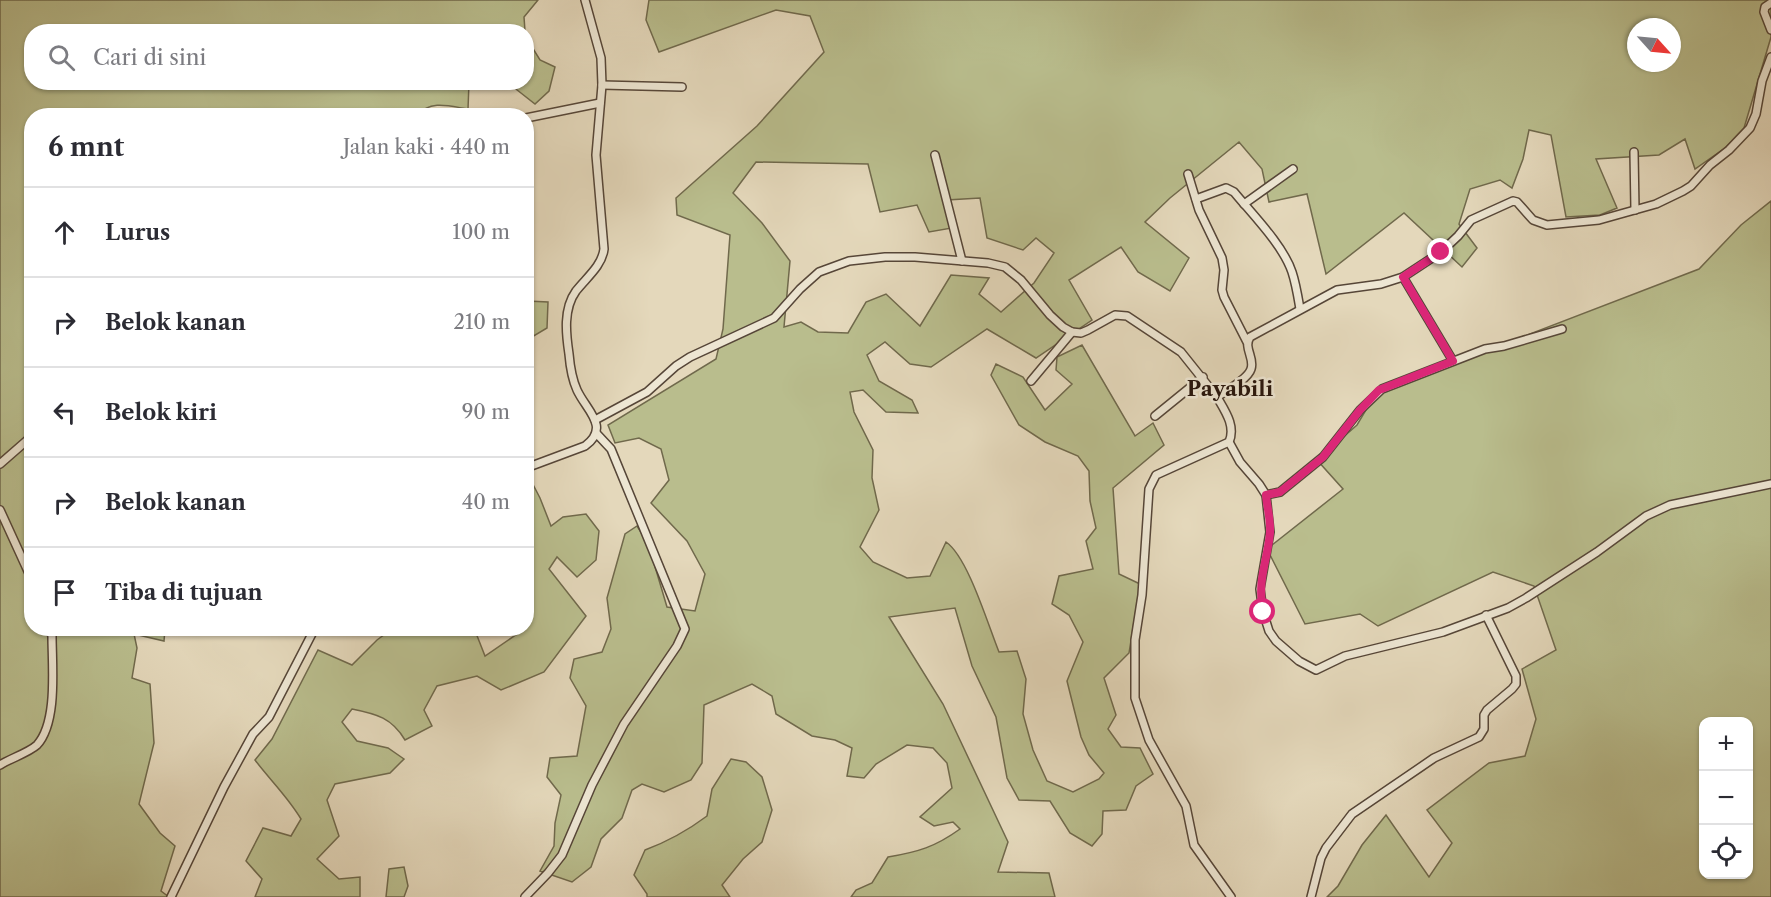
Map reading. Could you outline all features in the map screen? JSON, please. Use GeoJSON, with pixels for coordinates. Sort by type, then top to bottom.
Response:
{"type":"FeatureCollection","features":[{"type":"Feature","properties":{"kind":"street"},"geometry":{"type":"LineString","coordinates":[[534,465],[585,446],[591,442],[596,433],[595,420],[582,400],[574,380],[566,322],[571,300],[600,263],[604,249],[597,155],[602,85],[601,58],[585,0]]}},
{"type":"Feature","properties":{"kind":"street"},"geometry":{"type":"LineString","coordinates":[[1771,3],[1764,12],[1771,30]]}},
{"type":"Feature","properties":{"kind":"street"},"geometry":{"type":"LineString","coordinates":[[1247,342],[1250,337],[1337,290],[1381,284],[1403,277],[1441,252],[1471,220],[1513,201],[1517,202],[1533,220],[1547,225],[1599,220],[1656,204],[1691,186],[1710,165],[1745,135],[1754,121],[1762,81],[1771,57]]}},
{"type":"Feature","properties":{"kind":"street"},"geometry":{"type":"LineString","coordinates":[[602,85],[682,87]]}},
{"type":"Feature","properties":{"kind":"street"},"geometry":{"type":"LineString","coordinates":[[534,116],[600,103]]}},
{"type":"Feature","properties":{"kind":"street"},"geometry":{"type":"LineString","coordinates":[[1634,152],[1635,210]]}},
{"type":"Feature","properties":{"kind":"street"},"geometry":{"type":"LineString","coordinates":[[935,155],[962,261]]}},
{"type":"Feature","properties":{"kind":"street"},"geometry":{"type":"LineString","coordinates":[[1244,204],[1293,169]]}},
{"type":"Feature","properties":{"kind":"street"},"geometry":{"type":"LineString","coordinates":[[1188,174],[1196,199],[1222,258],[1224,270],[1222,290],[1247,342],[1252,367],[1247,376],[1218,397]]}},
{"type":"Feature","properties":{"kind":"street"},"geometry":{"type":"LineString","coordinates":[[1196,199],[1226,189],[1234,192],[1288,262],[1295,282],[1300,309]]}},
{"type":"Feature","properties":{"kind":"street"},"geometry":{"type":"LineString","coordinates":[[595,420],[647,392],[676,366],[690,357],[774,318],[810,279],[831,266],[885,256],[997,265],[1021,280],[1050,315],[1072,332],[1081,333],[1115,315],[1127,316],[1176,348],[1218,397],[1232,427],[1232,434],[1229,442],[1156,475],[1151,481],[1142,595],[1135,640],[1135,698],[1139,714],[1157,756],[1186,806],[1194,845],[1231,897]]}},
{"type":"Feature","properties":{"kind":"street"},"geometry":{"type":"LineString","coordinates":[[1403,277],[1453,361]]}},
{"type":"Feature","properties":{"kind":"street"},"geometry":{"type":"LineString","coordinates":[[1266,495],[1280,492],[1323,457],[1379,390],[1485,349],[1563,329]]}},
{"type":"Feature","properties":{"kind":"street"},"geometry":{"type":"LineString","coordinates":[[1031,381],[1072,332]]}},
{"type":"Feature","properties":{"kind":"street"},"geometry":{"type":"LineString","coordinates":[[1155,416],[1203,377]]}},
{"type":"Feature","properties":{"kind":"street"},"geometry":{"type":"LineString","coordinates":[[525,897],[562,855],[592,785],[624,724],[677,646],[685,629],[611,449],[596,433]]}},
{"type":"Feature","properties":{"kind":"street"},"geometry":{"type":"LineString","coordinates":[[1229,442],[1240,462],[1266,495],[1270,532],[1261,576],[1260,599],[1269,631],[1276,641],[1310,668],[1322,668],[1345,656],[1443,632],[1508,608],[1597,552],[1659,509],[1680,502],[1771,484]]}},
{"type":"Feature","properties":{"kind":"street"},"geometry":{"type":"LineString","coordinates":[[0,464],[24,443]]}},
{"type":"Feature","properties":{"kind":"street"},"geometry":{"type":"LineString","coordinates":[[0,510],[24,562]]}},
{"type":"Feature","properties":{"kind":"street"},"geometry":{"type":"LineString","coordinates":[[1311,897],[1321,858],[1352,814],[1434,758],[1479,737],[1484,729],[1484,715],[1487,710],[1516,684],[1516,676],[1486,615]]}},
{"type":"Feature","properties":{"kind":"street"},"geometry":{"type":"LineString","coordinates":[[0,765],[35,747],[46,732],[52,686],[52,636]]}},
{"type":"Feature","properties":{"kind":"street"},"geometry":{"type":"LineString","coordinates":[[172,897],[224,787],[253,734],[268,717],[311,636]]}},
{"type":"Feature","properties":{"kind":"green space"},"geometry":{"type":"Polygon","coordinates":[[[0,0],[538,0],[524,17],[524,24],[24,24],[24,90],[469,90],[468,108],[435,106],[427,108],[24,108],[24,636],[134,636],[137,648],[132,678],[150,684],[154,743],[139,804],[160,833],[175,846],[161,891],[169,897],[0,897],[0,0]]]}},
{"type":"Feature","properties":{"kind":"green space"},"geometry":{"type":"Polygon","coordinates":[[[649,0],[1771,0],[1771,37],[1744,128],[1725,148],[1695,169],[1685,139],[1659,155],[1596,159],[1617,208],[1600,215],[1566,217],[1551,135],[1529,130],[1523,159],[1512,188],[1500,180],[1470,189],[1459,224],[1477,248],[1462,267],[1404,213],[1326,274],[1307,194],[1269,202],[1262,169],[1239,142],[1170,198],[1145,222],[1189,258],[1170,291],[1138,272],[1121,247],[1069,280],[1092,320],[1036,358],[987,329],[931,367],[910,364],[885,342],[867,355],[879,381],[912,400],[918,413],[886,412],[863,390],[850,392],[854,412],[873,450],[872,478],[879,510],[860,547],[873,562],[907,578],[930,576],[946,542],[954,550],[970,576],[999,652],[1017,651],[1026,679],[1023,714],[1033,750],[1047,781],[1073,792],[1099,779],[1104,773],[1089,755],[1081,737],[1067,681],[1083,642],[1069,615],[1052,604],[1059,576],[1093,569],[1086,541],[1096,528],[1090,501],[1089,471],[1078,456],[1045,442],[1019,425],[991,375],[996,364],[1023,377],[1045,410],[1072,384],[1056,370],[1057,357],[1082,345],[1135,436],[1153,423],[1164,445],[1113,488],[1119,574],[1140,584],[1129,653],[1104,678],[1116,715],[1108,729],[1121,747],[1140,748],[1153,774],[1136,786],[1126,810],[1103,811],[1102,834],[1092,846],[1070,833],[1050,801],[1019,800],[1007,778],[996,717],[972,666],[955,608],[889,617],[943,704],[1008,842],[998,872],[1049,873],[1055,897],[851,897],[856,890],[872,883],[888,857],[926,848],[960,829],[953,822],[934,826],[920,817],[952,788],[947,763],[933,748],[907,745],[876,764],[864,778],[847,776],[852,748],[835,740],[812,736],[776,714],[772,696],[752,684],[704,705],[702,763],[691,780],[664,792],[642,784],[632,790],[622,818],[601,839],[591,867],[572,882],[540,871],[554,846],[555,823],[561,795],[547,777],[550,758],[577,756],[586,706],[570,678],[574,659],[602,652],[611,629],[607,598],[625,534],[637,526],[648,543],[667,607],[695,611],[705,574],[687,541],[651,503],[669,480],[661,449],[639,438],[615,443],[608,425],[716,359],[723,329],[730,235],[677,215],[676,198],[757,126],[824,52],[810,16],[776,10],[659,52],[646,20],[649,0]],[[756,162],[733,193],[762,223],[790,261],[784,327],[801,322],[818,332],[848,333],[866,302],[886,294],[920,326],[951,275],[989,278],[979,294],[1001,312],[1034,283],[1054,253],[1036,238],[1023,250],[987,238],[980,198],[947,200],[952,228],[929,232],[917,205],[880,212],[868,164],[756,162]]]}},
{"type":"Feature","properties":{"kind":"green space"},"geometry":{"type":"Polygon","coordinates":[[[534,50],[540,60],[555,67],[549,91],[535,104],[517,90],[534,90],[534,50]]]}},
{"type":"Feature","properties":{"kind":"green space"},"geometry":{"type":"Polygon","coordinates":[[[1771,201],[1771,897],[1327,897],[1338,886],[1362,845],[1386,815],[1429,877],[1452,843],[1427,810],[1489,763],[1525,756],[1536,719],[1522,669],[1556,650],[1534,586],[1493,572],[1378,626],[1360,614],[1305,624],[1267,549],[1343,489],[1317,460],[1357,425],[1376,393],[1699,269],[1741,225],[1771,201]]]}},
{"type":"Feature","properties":{"kind":"green space"},"geometry":{"type":"Polygon","coordinates":[[[534,301],[548,302],[547,328],[534,336],[534,301]]]}},
{"type":"Feature","properties":{"kind":"green space"},"geometry":{"type":"Polygon","coordinates":[[[534,486],[551,526],[563,517],[586,514],[599,531],[596,560],[577,577],[557,557],[549,569],[586,616],[544,672],[501,690],[477,676],[437,686],[424,710],[432,726],[405,740],[395,727],[383,718],[352,709],[342,722],[357,741],[388,748],[404,759],[390,773],[335,784],[327,800],[339,836],[317,859],[339,879],[360,877],[360,897],[255,897],[262,879],[246,861],[263,828],[291,836],[301,819],[255,760],[272,739],[318,650],[352,665],[382,636],[477,636],[485,656],[514,636],[534,636],[534,486]]]}},
{"type":"Feature","properties":{"kind":"green space"},"geometry":{"type":"Polygon","coordinates":[[[143,636],[164,636],[164,641],[143,636]]]}},
{"type":"Feature","properties":{"kind":"green space"},"geometry":{"type":"Polygon","coordinates":[[[731,759],[746,762],[762,777],[772,810],[762,842],[743,859],[722,885],[730,897],[647,897],[634,875],[645,850],[678,835],[707,816],[712,789],[731,759]]]}},
{"type":"Feature","properties":{"kind":"green space"},"geometry":{"type":"Polygon","coordinates":[[[404,867],[408,886],[404,897],[386,897],[389,869],[404,867]]]}},
{"type":"Feature","properties":{"kind":"district","name":"Payabili"},"geometry":{"type":"Point","coordinates":[1230,389]}},
{"type":"Feature","properties":{"kind":"route"},"geometry":{"type":"LineString","coordinates":[[1263,612],[1260,599],[1261,576],[1270,532],[1266,495],[1277,494],[1323,457],[1379,390],[1453,361],[1403,277],[1420,268],[1441,252]]}}]}
